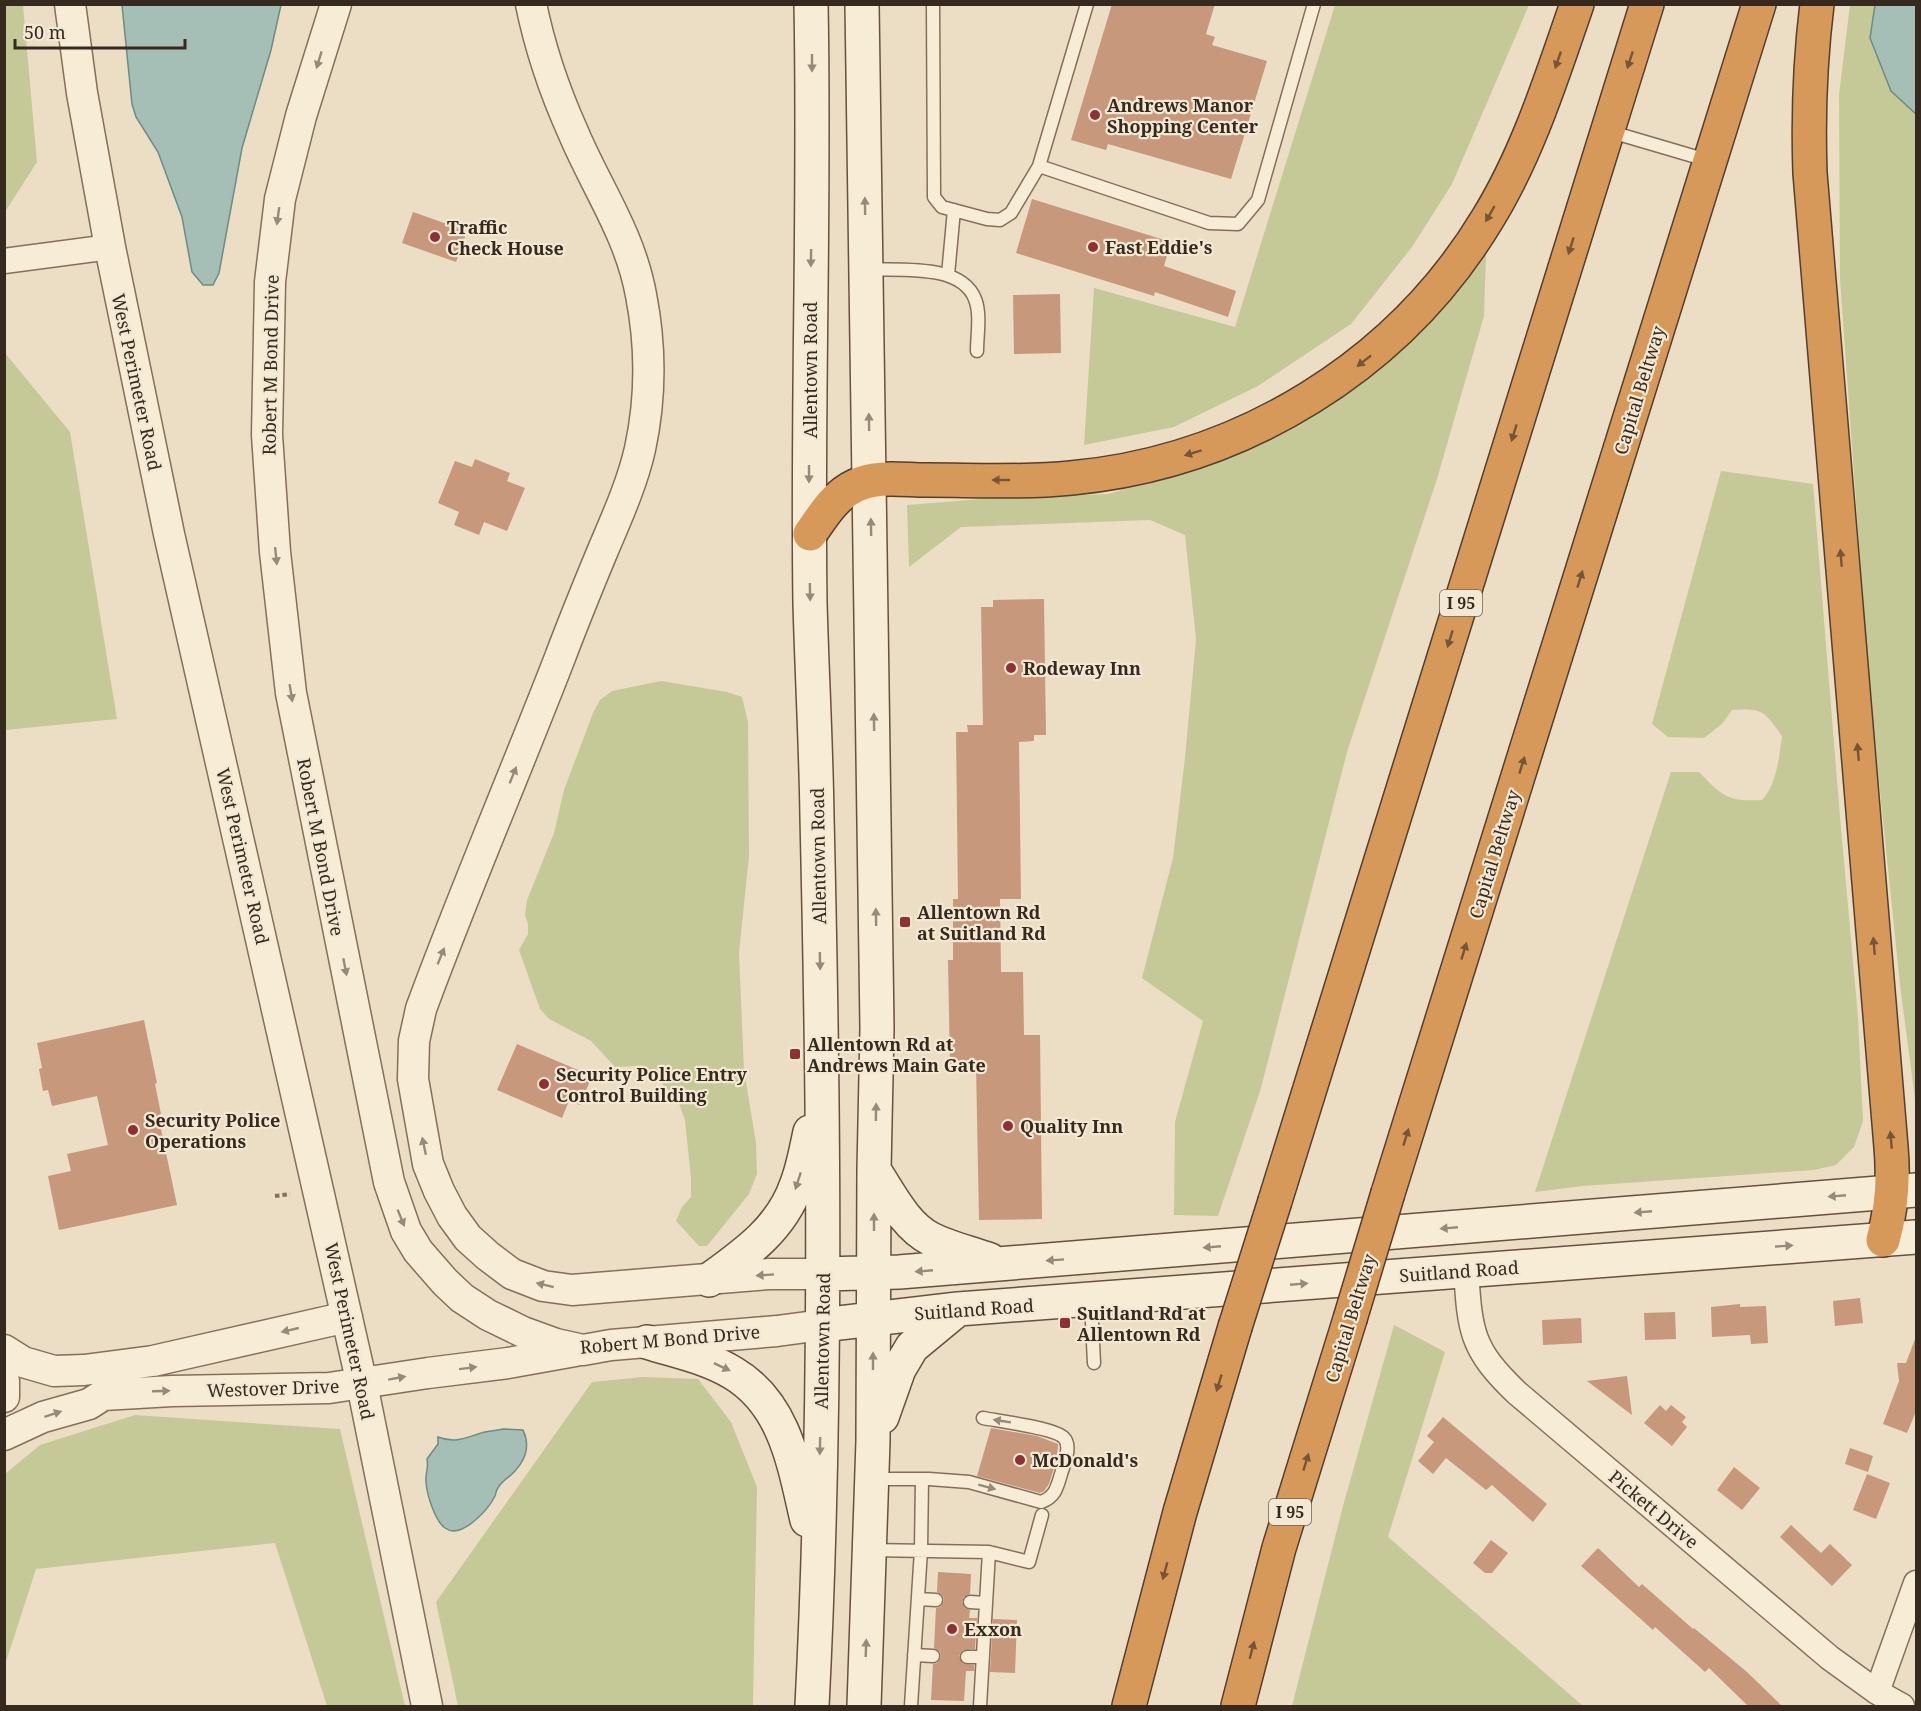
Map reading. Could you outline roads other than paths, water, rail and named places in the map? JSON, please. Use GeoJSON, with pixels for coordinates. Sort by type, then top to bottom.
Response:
{"type":"FeatureCollection","features":[{"type":"Feature","properties":{"kind":"highway"},"geometry":{"type":"LineString","coordinates":[[810,534],[828,510],[848,490],[871,481],[1040,480],[1071,478],[1135,468],[1210,448],[1244,434],[1276,418],[1337,381],[1388,342],[1409,320],[1451,270],[1489,217],[1517,162],[1554,70],[1577,4]]}},
{"type":"Feature","properties":{"kind":"highway","name":"I 95"},"geometry":{"type":"LineString","coordinates":[[1129,1707],[1180,1512],[1236,1327],[1647,4]]}},
{"type":"Feature","properties":{"kind":"highway","name":"Capital Beltway"},"geometry":{"type":"LineString","coordinates":[[1238,1707],[1279,1548],[1759,4]]}},
{"type":"Feature","properties":{"kind":"highway"},"geometry":{"type":"LineString","coordinates":[[1817,4],[1808,121],[1813,226],[1892,1147],[1905,1191],[1892,1206],[1883,1240]]}},
{"type":"Feature","properties":{"kind":"main road","name":"Allentown Road"},"geometry":{"type":"LineString","coordinates":[[811,4],[810,534],[818,819],[823,1274],[819,1570],[812,1707]]}},
{"type":"Feature","properties":{"kind":"main road"},"geometry":{"type":"LineString","coordinates":[[862,4],[878,1028],[874,1170],[873,1441],[864,1707]]}},
{"type":"Feature","properties":{"kind":"main road"},"geometry":{"type":"LineString","coordinates":[[709,1280],[753,1246],[784,1212],[801,1170],[821,1083]]}},
{"type":"Feature","properties":{"kind":"main road"},"geometry":{"type":"LineString","coordinates":[[874,1170],[907,1220],[929,1239],[1003,1264]]}},
{"type":"Feature","properties":{"kind":"main road"},"geometry":{"type":"LineString","coordinates":[[823,1274],[874,1273],[1003,1264],[1905,1191]]}},
{"type":"Feature","properties":{"kind":"main road","name":"Suitland Road"},"geometry":{"type":"LineString","coordinates":[[822,1325],[958,1309],[1917,1237]]}},
{"type":"Feature","properties":{"kind":"main road"},"geometry":{"type":"LineString","coordinates":[[873,1441],[905,1358],[920,1339],[958,1309]]}},
{"type":"Feature","properties":{"kind":"main road"},"geometry":{"type":"LineString","coordinates":[[646,1342],[704,1360],[732,1372],[758,1392],[770,1406],[778,1420],[792,1457],[819,1570]]}},
{"type":"Feature","properties":{"kind":"street","name":"West Perimeter Road"},"geometry":{"type":"LineString","coordinates":[[70,4],[82,93],[110,247],[168,534],[362,1384],[427,1707]]}},
{"type":"Feature","properties":{"kind":"street","name":"Robert M Bond Drive"},"geometry":{"type":"LineString","coordinates":[[336,4],[290,159],[279,209],[270,282],[267,435],[275,552],[291,693],[389,1182],[406,1231],[432,1269],[462,1298],[488,1315],[523,1332],[556,1344],[583,1350],[822,1325]]}},
{"type":"Feature","properties":{"kind":"street"},"geometry":{"type":"LineString","coordinates":[[531,4],[573,134],[612,209],[635,268],[647,334],[650,372],[640,451],[620,509],[422,1009],[414,1041],[413,1079],[428,1164],[452,1216],[468,1238],[512,1274],[543,1286],[572,1290],[769,1274],[823,1274]]}},
{"type":"Feature","properties":{"kind":"street"},"geometry":{"type":"LineString","coordinates":[[4,261],[110,247]]}},
{"type":"Feature","properties":{"kind":"street","name":"Pickett Drive"},"geometry":{"type":"LineString","coordinates":[[1467,1270],[1473,1335],[1497,1374],[1830,1658],[1902,1707]]}},
{"type":"Feature","properties":{"kind":"street"},"geometry":{"type":"LineString","coordinates":[[4,1350],[23,1362],[54,1371],[84,1370],[153,1361],[347,1317]]}},
{"type":"Feature","properties":{"kind":"street","name":"Westover Drive"},"geometry":{"type":"LineString","coordinates":[[4,1435],[44,1417],[89,1404],[103,1395],[172,1391],[329,1388],[583,1350]]}},
{"type":"Feature","properties":{"kind":"street"},"geometry":{"type":"LineString","coordinates":[[4,1370],[43,1388],[86,1389],[103,1395]]}},
{"type":"Feature","properties":{"kind":"street"},"geometry":{"type":"LineString","coordinates":[[4,1381],[4,1397]]}},
{"type":"Feature","properties":{"kind":"street"},"geometry":{"type":"LineString","coordinates":[[1877,1692],[1917,1583]]}},
{"type":"Feature","properties":{"kind":"lane"},"geometry":{"type":"LineString","coordinates":[[933,4],[934,197],[942,207],[987,219],[1000,220],[1011,213],[1039,166],[1087,4]]}},
{"type":"Feature","properties":{"kind":"lane"},"geometry":{"type":"LineString","coordinates":[[1039,166],[1209,223],[1238,224],[1258,200],[1314,4]]}},
{"type":"Feature","properties":{"kind":"lane"},"geometry":{"type":"LineString","coordinates":[[1607,131],[1710,161]]}},
{"type":"Feature","properties":{"kind":"lane"},"geometry":{"type":"LineString","coordinates":[[948,275],[954,210]]}},
{"type":"Feature","properties":{"kind":"lane"},"geometry":{"type":"LineString","coordinates":[[866,269],[940,273],[948,275],[969,289],[978,309],[977,351]]}},
{"type":"Feature","properties":{"kind":"lane"},"geometry":{"type":"LineString","coordinates":[[1090,1300],[1094,1363]]}},
{"type":"Feature","properties":{"kind":"lane"},"geometry":{"type":"LineString","coordinates":[[872,1479],[969,1482],[1041,1502],[1049,1499],[1055,1493],[1065,1461],[1067,1445],[1065,1438],[1042,1429],[983,1418]]}},
{"type":"Feature","properties":{"kind":"lane"},"geometry":{"type":"LineString","coordinates":[[911,1707],[926,1479]]}},
{"type":"Feature","properties":{"kind":"lane"},"geometry":{"type":"LineString","coordinates":[[869,1550],[989,1552],[1029,1562],[1042,1515]]}},
{"type":"Feature","properties":{"kind":"lane"},"geometry":{"type":"LineString","coordinates":[[980,1707],[989,1552]]}},
{"type":"Feature","properties":{"kind":"lane"},"geometry":{"type":"LineString","coordinates":[[918,1599],[936,1600]]}},
{"type":"Feature","properties":{"kind":"lane"},"geometry":{"type":"LineString","coordinates":[[970,1602],[986,1603]]}},
{"type":"Feature","properties":{"kind":"lane"},"geometry":{"type":"LineString","coordinates":[[914,1655],[933,1656]]}},
{"type":"Feature","properties":{"kind":"lane"},"geometry":{"type":"LineString","coordinates":[[967,1657],[983,1657]]}},
{"type":"Feature","properties":{"kind":"water"},"geometry":{"type":"Polygon","coordinates":[[[122,5],[281,5],[271,50],[242,148],[219,273],[213,285],[203,285],[192,272],[182,217],[158,152],[136,117],[132,104],[122,5]]]}},
{"type":"Feature","properties":{"kind":"water"},"geometry":{"type":"Polygon","coordinates":[[[1875,5],[1916,5],[1916,114],[1891,91],[1870,38],[1875,5]]]}},
{"type":"Feature","properties":{"kind":"water"},"geometry":{"type":"Polygon","coordinates":[[[503,1429],[523,1430],[526,1448],[523,1460],[501,1484],[491,1502],[473,1522],[459,1530],[451,1531],[445,1528],[441,1525],[432,1507],[426,1482],[427,1459],[438,1444],[438,1437],[458,1440],[503,1429]]]}},
{"type":"Feature","properties":{"kind":"place","name":"Andrews Manor Shopping Center"},"geometry":{"type":"Point","coordinates":[1095,115]}},
{"type":"Feature","properties":{"kind":"place","name":"Traffic Check House"},"geometry":{"type":"Point","coordinates":[435,237]}},
{"type":"Feature","properties":{"kind":"place","name":"Fast Eddie's"},"geometry":{"type":"Point","coordinates":[1093,247]}},
{"type":"Feature","properties":{"kind":"place","name":"Rodeway Inn"},"geometry":{"type":"Point","coordinates":[1011,668]}},
{"type":"Feature","properties":{"kind":"place","name":"Allentown Rd at Suitland Rd"},"geometry":{"type":"Point","coordinates":[905,922]}},
{"type":"Feature","properties":{"kind":"place","name":"Allentown Rd at Andrews Main Gate"},"geometry":{"type":"Point","coordinates":[795,1054]}},
{"type":"Feature","properties":{"kind":"place","name":"Security Police Entry Control Building"},"geometry":{"type":"Point","coordinates":[544,1084]}},
{"type":"Feature","properties":{"kind":"place","name":"Quality Inn"},"geometry":{"type":"Point","coordinates":[1008,1126]}},
{"type":"Feature","properties":{"kind":"place","name":"Security Police Operations"},"geometry":{"type":"Point","coordinates":[133,1130]}},
{"type":"Feature","properties":{"kind":"place","name":"Suitland Rd at Allentown Rd"},"geometry":{"type":"Point","coordinates":[1065,1323]}},
{"type":"Feature","properties":{"kind":"place","name":"McDonald's"},"geometry":{"type":"Point","coordinates":[1020,1460]}},
{"type":"Feature","properties":{"kind":"place","name":"Exxon"},"geometry":{"type":"Point","coordinates":[952,1629]}}]}
